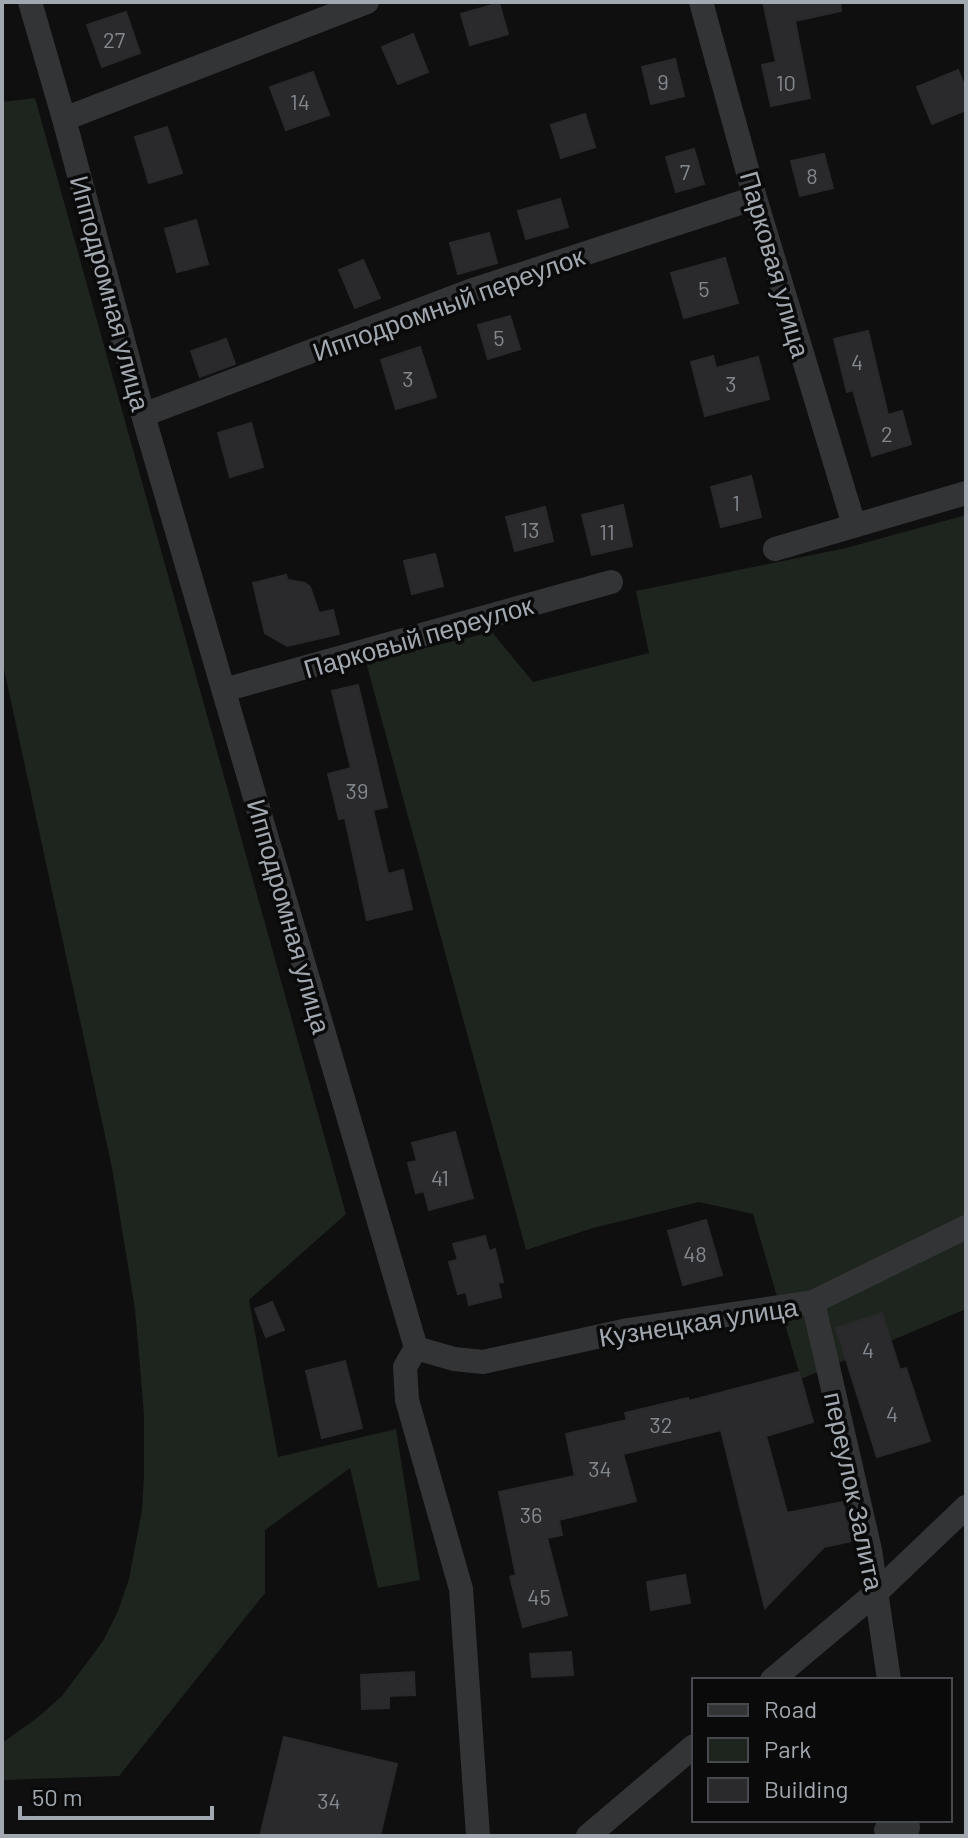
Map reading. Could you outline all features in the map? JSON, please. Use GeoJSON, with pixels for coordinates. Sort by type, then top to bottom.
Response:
{"type":"FeatureCollection","features":[{"type":"Feature","properties":{"kind":"street","name":"Ипподромная улица"},"geometry":{"type":"LineString","coordinates":[[30,2],[143,415],[416,1348]]}},
{"type":"Feature","properties":{"kind":"street"},"geometry":{"type":"LineString","coordinates":[[64,119],[367,2]]}},
{"type":"Feature","properties":{"kind":"street","name":"Парковая улица"},"geometry":{"type":"LineString","coordinates":[[701,2],[755,198],[854,525]]}},
{"type":"Feature","properties":{"kind":"street","name":"Ипподромный переулок"},"geometry":{"type":"LineString","coordinates":[[143,415],[470,291],[755,198]]}},
{"type":"Feature","properties":{"kind":"street"},"geometry":{"type":"LineString","coordinates":[[775,549],[966,493]]}},
{"type":"Feature","properties":{"kind":"street","name":"Парковый переулок"},"geometry":{"type":"LineString","coordinates":[[224,690],[611,582]]}},
{"type":"Feature","properties":{"kind":"street","name":"Кузнецкая улица"},"geometry":{"type":"LineString","coordinates":[[416,1348],[454,1359],[483,1362],[628,1330],[813,1302],[966,1227]]}},
{"type":"Feature","properties":{"kind":"street","name":"переулок Залита"},"geometry":{"type":"LineString","coordinates":[[813,1302],[878,1591],[889,1678]]}},
{"type":"Feature","properties":{"kind":"street"},"geometry":{"type":"LineString","coordinates":[[416,1348],[405,1367],[407,1400],[461,1589],[478,1836]]}},
{"type":"Feature","properties":{"kind":"street"},"geometry":{"type":"LineString","coordinates":[[774,1678],[878,1591],[966,1507]]}},
{"type":"Feature","properties":{"kind":"street"},"geometry":{"type":"LineString","coordinates":[[588,1836],[692,1748]]}},
{"type":"Feature","properties":{"kind":"green space"},"geometry":{"type":"Polygon","coordinates":[[[35,98],[346,1214],[249,1300],[278,1457],[396,1429],[420,1580],[378,1588],[350,1468],[265,1530],[265,1593],[119,1776],[2,1780],[2,1743],[62,1696],[103,1641],[118,1611],[129,1579],[142,1510],[144,1475],[144,1415],[135,1309],[112,1168],[2,660],[2,102],[35,98]]]}},
{"type":"Feature","properties":{"kind":"green space"},"geometry":{"type":"Polygon","coordinates":[[[966,515],[966,1309],[801,1379],[753,1214],[699,1202],[593,1228],[526,1250],[366,662],[492,632],[533,682],[649,653],[636,591],[846,548],[966,515]]]}},
{"type":"Feature","properties":{"kind":"building"},"geometry":{"type":"Polygon","coordinates":[[[763,2],[840,2],[841,11],[795,21],[810,98],[771,106],[762,65],[776,62],[763,2]]]}},
{"type":"Feature","properties":{"kind":"building"},"geometry":{"type":"Polygon","coordinates":[[[499,3],[508,34],[470,45],[461,14],[499,3]]]}},
{"type":"Feature","properties":{"kind":"building"},"geometry":{"type":"Polygon","coordinates":[[[126,12],[140,53],[102,67],[87,25],[126,12]]]}},
{"type":"Feature","properties":{"kind":"building"},"geometry":{"type":"Polygon","coordinates":[[[413,34],[428,72],[398,84],[382,47],[413,34]]]}},
{"type":"Feature","properties":{"kind":"building"},"geometry":{"type":"Polygon","coordinates":[[[675,59],[684,96],[651,104],[642,67],[675,59]]]}},
{"type":"Feature","properties":{"kind":"building"},"geometry":{"type":"Polygon","coordinates":[[[958,70],[966,90],[966,110],[932,124],[917,87],[958,70]]]}},
{"type":"Feature","properties":{"kind":"building"},"geometry":{"type":"Polygon","coordinates":[[[313,72],[329,115],[286,130],[270,87],[313,72]]]}},
{"type":"Feature","properties":{"kind":"building"},"geometry":{"type":"Polygon","coordinates":[[[585,114],[595,147],[561,158],[551,125],[585,114]]]}},
{"type":"Feature","properties":{"kind":"building"},"geometry":{"type":"Polygon","coordinates":[[[167,127],[182,173],[149,183],[135,137],[167,127]]]}},
{"type":"Feature","properties":{"kind":"building"},"geometry":{"type":"Polygon","coordinates":[[[694,149],[704,184],[676,192],[666,157],[694,149]]]}},
{"type":"Feature","properties":{"kind":"building"},"geometry":{"type":"Polygon","coordinates":[[[824,154],[833,188],[800,196],[791,161],[824,154]]]}},
{"type":"Feature","properties":{"kind":"building"},"geometry":{"type":"Polygon","coordinates":[[[560,199],[568,227],[526,239],[518,211],[560,199]]]}},
{"type":"Feature","properties":{"kind":"building"},"geometry":{"type":"Polygon","coordinates":[[[196,220],[208,264],[177,272],[165,229],[196,220]]]}},
{"type":"Feature","properties":{"kind":"building"},"geometry":{"type":"Polygon","coordinates":[[[489,233],[497,263],[458,274],[450,243],[489,233]]]}},
{"type":"Feature","properties":{"kind":"building"},"geometry":{"type":"Polygon","coordinates":[[[725,258],[738,303],[684,318],[671,273],[725,258]]]}},
{"type":"Feature","properties":{"kind":"building"},"geometry":{"type":"Polygon","coordinates":[[[363,260],[380,298],[355,308],[339,270],[363,260]]]}},
{"type":"Feature","properties":{"kind":"building"},"geometry":{"type":"Polygon","coordinates":[[[510,316],[520,349],[488,359],[478,325],[510,316]]]}},
{"type":"Feature","properties":{"kind":"building"},"geometry":{"type":"Polygon","coordinates":[[[868,331],[888,415],[902,411],[911,444],[872,456],[853,390],[847,392],[834,339],[868,331]]]}},
{"type":"Feature","properties":{"kind":"building"},"geometry":{"type":"Polygon","coordinates":[[[226,339],[235,364],[200,377],[191,351],[226,339]]]}},
{"type":"Feature","properties":{"kind":"building"},"geometry":{"type":"Polygon","coordinates":[[[420,347],[436,397],[396,409],[381,360],[420,347]]]}},
{"type":"Feature","properties":{"kind":"building"},"geometry":{"type":"Polygon","coordinates":[[[713,356],[716,368],[758,357],[769,399],[705,416],[691,362],[713,356]]]}},
{"type":"Feature","properties":{"kind":"building"},"geometry":{"type":"Polygon","coordinates":[[[251,423],[263,467],[230,477],[218,433],[251,423]]]}},
{"type":"Feature","properties":{"kind":"building"},"geometry":{"type":"Polygon","coordinates":[[[751,476],[761,517],[721,527],[711,487],[751,476]]]}},
{"type":"Feature","properties":{"kind":"building"},"geometry":{"type":"Polygon","coordinates":[[[623,505],[632,546],[592,555],[582,515],[623,505]]]}},
{"type":"Feature","properties":{"kind":"building"},"geometry":{"type":"Polygon","coordinates":[[[545,507],[553,541],[515,551],[506,517],[545,507]]]}},
{"type":"Feature","properties":{"kind":"building"},"geometry":{"type":"Polygon","coordinates":[[[435,554],[443,586],[412,594],[404,561],[435,554]]]}},
{"type":"Feature","properties":{"kind":"building"},"geometry":{"type":"Polygon","coordinates":[[[286,575],[288,580],[310,587],[319,613],[333,610],[339,634],[287,646],[265,633],[253,583],[286,575]]]}},
{"type":"Feature","properties":{"kind":"building"},"geometry":{"type":"Polygon","coordinates":[[[358,685],[387,807],[373,810],[388,874],[403,870],[412,909],[367,920],[345,818],[339,819],[328,774],[351,768],[332,691],[358,685]]]}},
{"type":"Feature","properties":{"kind":"building"},"geometry":{"type":"Polygon","coordinates":[[[455,1132],[473,1198],[429,1210],[424,1191],[416,1193],[408,1163],[417,1161],[412,1143],[455,1132]]]}},
{"type":"Feature","properties":{"kind":"building"},"geometry":{"type":"Polygon","coordinates":[[[706,1220],[722,1275],[683,1285],[668,1231],[706,1220]]]}},
{"type":"Feature","properties":{"kind":"building"},"geometry":{"type":"Polygon","coordinates":[[[485,1236],[489,1251],[495,1249],[503,1282],[498,1283],[501,1297],[469,1305],[466,1292],[458,1294],[449,1262],[458,1260],[453,1244],[485,1236]]]}},
{"type":"Feature","properties":{"kind":"building"},"geometry":{"type":"Polygon","coordinates":[[[272,1302],[284,1330],[266,1337],[255,1309],[272,1302]]]}},
{"type":"Feature","properties":{"kind":"building"},"geometry":{"type":"Polygon","coordinates":[[[882,1313],[900,1370],[906,1368],[930,1441],[877,1457],[836,1328],[882,1313]]]}},
{"type":"Feature","properties":{"kind":"building"},"geometry":{"type":"Polygon","coordinates":[[[345,1361],[362,1428],[322,1438],[306,1371],[345,1361]]]}},
{"type":"Feature","properties":{"kind":"building"},"geometry":{"type":"Polygon","coordinates":[[[799,1372],[813,1422],[766,1436],[787,1513],[843,1502],[852,1541],[824,1547],[765,1608],[721,1430],[623,1454],[636,1501],[559,1520],[562,1535],[547,1538],[567,1615],[523,1627],[510,1577],[516,1575],[499,1492],[575,1476],[566,1434],[627,1420],[625,1413],[688,1398],[689,1401],[799,1372]]]}},
{"type":"Feature","properties":{"kind":"building"},"geometry":{"type":"Polygon","coordinates":[[[685,1575],[690,1603],[651,1610],[647,1582],[685,1575]]]}},
{"type":"Feature","properties":{"kind":"building"},"geometry":{"type":"Polygon","coordinates":[[[571,1652],[573,1675],[532,1677],[530,1654],[571,1652]]]}},
{"type":"Feature","properties":{"kind":"building"},"geometry":{"type":"Polygon","coordinates":[[[414,1672],[415,1695],[389,1696],[389,1708],[362,1709],[361,1675],[414,1672]]]}},
{"type":"Feature","properties":{"kind":"building"},"geometry":{"type":"Polygon","coordinates":[[[284,1737],[397,1764],[380,1836],[260,1836],[284,1737]]]}}]}
